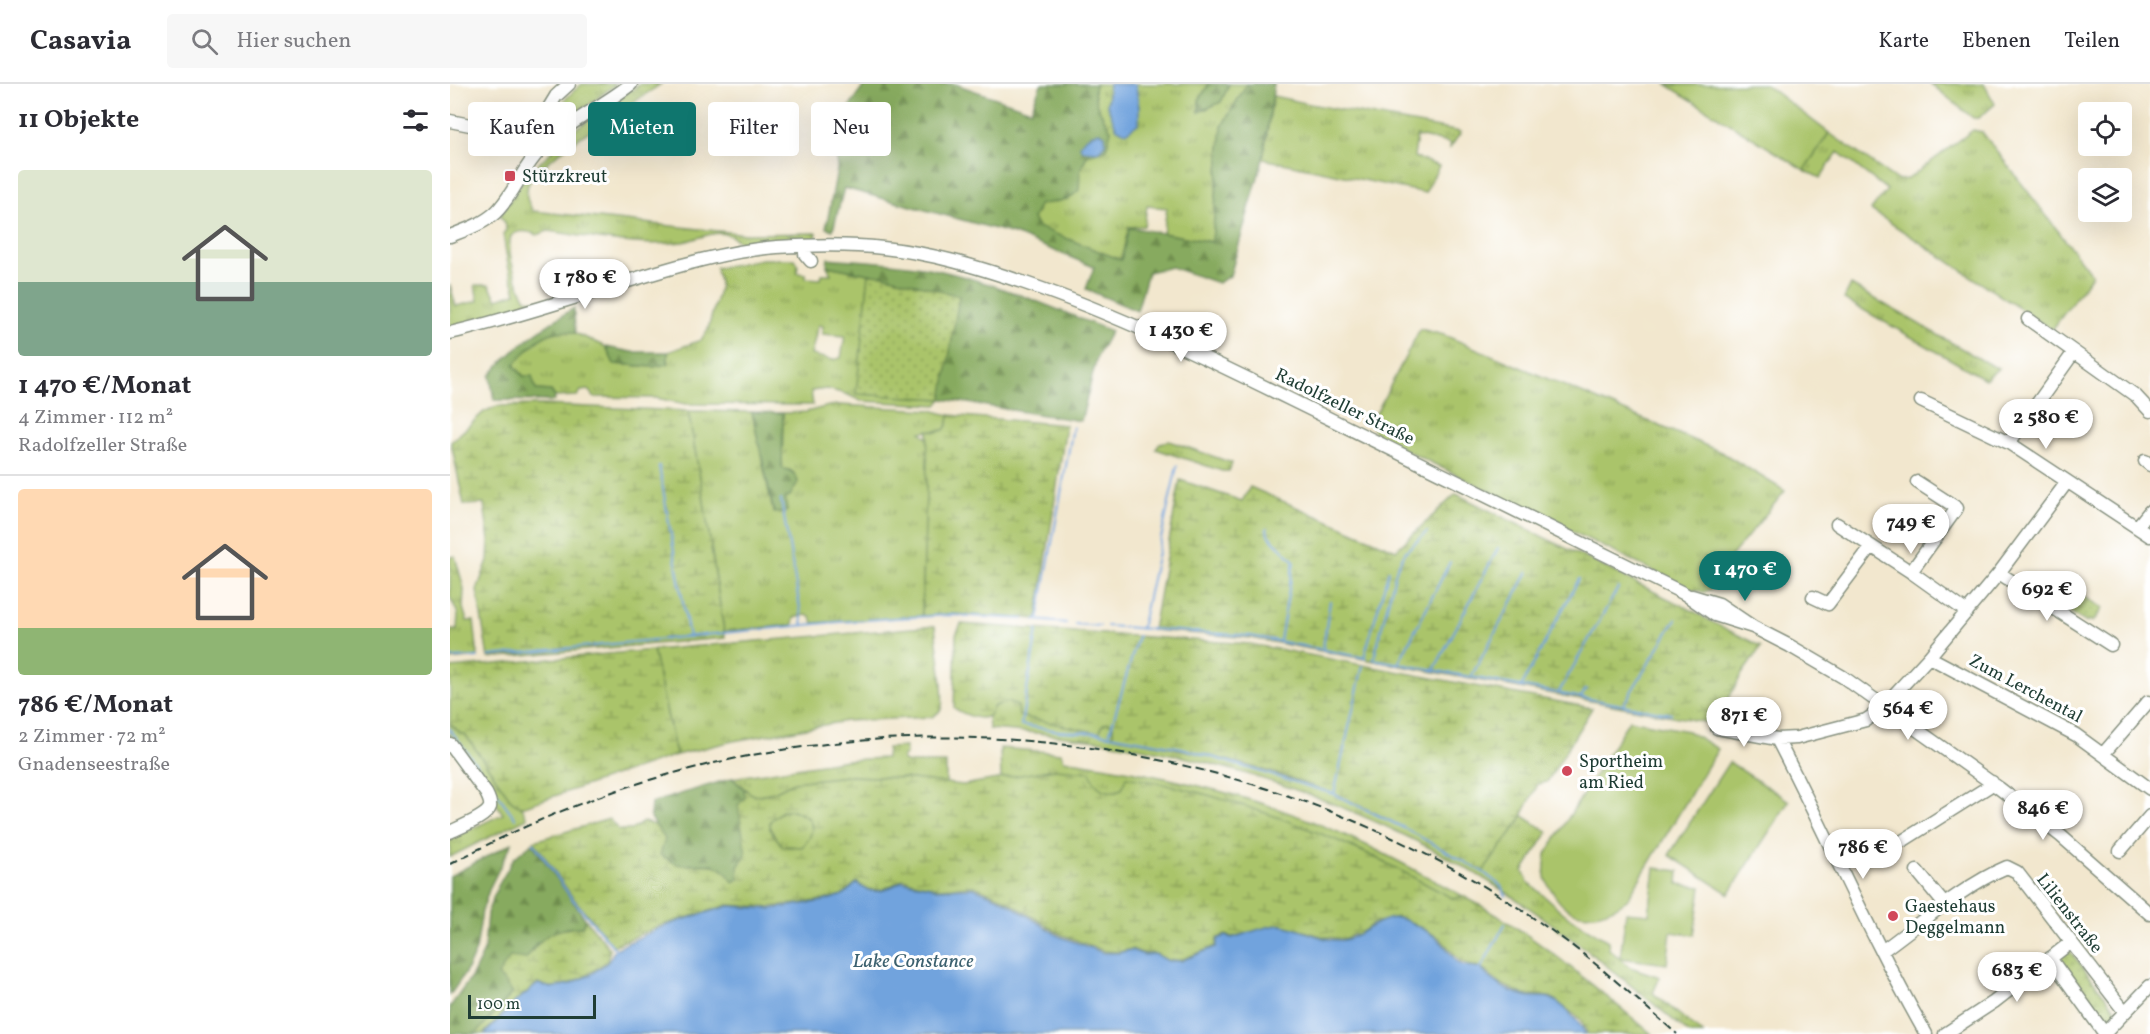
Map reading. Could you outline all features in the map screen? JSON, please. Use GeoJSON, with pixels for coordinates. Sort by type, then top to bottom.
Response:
{"type":"FeatureCollection","features":[{"type":"Feature","properties":{"kind":"street"},"geometry":{"type":"LineString","coordinates":[[450,122],[475,126],[536,129],[556,96],[568,84]]}},
{"type":"Feature","properties":{"kind":"street"},"geometry":{"type":"LineString","coordinates":[[450,236],[487,219],[496,212],[540,149],[558,133],[631,84]]}},
{"type":"Feature","properties":{"kind":"street"},"geometry":{"type":"LineString","coordinates":[[804,246],[805,254],[811,261]]}},
{"type":"Feature","properties":{"kind":"street","name":"Radolfzeller Straße"},"geometry":{"type":"LineString","coordinates":[[450,333],[492,323],[696,262],[753,250],[804,246],[875,247],[976,266],[1088,305],[1226,368],[1685,594],[1715,615],[1753,627],[1826,666],[1992,782],[2061,836],[2150,914]]}},
{"type":"Feature","properties":{"kind":"street"},"geometry":{"type":"LineString","coordinates":[[2028,319],[2136,396],[2150,411]]}},
{"type":"Feature","properties":{"kind":"street"},"geometry":{"type":"LineString","coordinates":[[2009,443],[2074,352]]}},
{"type":"Feature","properties":{"kind":"street"},"geometry":{"type":"LineString","coordinates":[[1921,401],[2009,443],[2150,536]]}},
{"type":"Feature","properties":{"kind":"street"},"geometry":{"type":"LineString","coordinates":[[1911,572],[1957,508],[1917,482]]}},
{"type":"Feature","properties":{"kind":"street"},"geometry":{"type":"LineString","coordinates":[[1717,728],[1777,739],[1797,738],[1866,720],[1884,706],[1929,657],[1999,573],[2067,482]]}},
{"type":"Feature","properties":{"kind":"street"},"geometry":{"type":"LineString","coordinates":[[2137,527],[2150,511]]}},
{"type":"Feature","properties":{"kind":"street"},"geometry":{"type":"LineString","coordinates":[[1837,524],[1967,612]]}},
{"type":"Feature","properties":{"kind":"street"},"geometry":{"type":"LineString","coordinates":[[1813,597],[1828,604],[1871,547]]}},
{"type":"Feature","properties":{"kind":"street"},"geometry":{"type":"LineString","coordinates":[[1999,573],[2111,645]]}},
{"type":"Feature","properties":{"kind":"street","name":"Zum Lerchental"},"geometry":{"type":"LineString","coordinates":[[1929,657],[2067,730],[2104,753],[2150,789]]}},
{"type":"Feature","properties":{"kind":"street"},"geometry":{"type":"LineString","coordinates":[[2104,753],[2148,702]]}},
{"type":"Feature","properties":{"kind":"street"},"geometry":{"type":"LineString","coordinates":[[1777,739],[1882,951],[1926,1034]]}},
{"type":"Feature","properties":{"kind":"street"},"geometry":{"type":"LineString","coordinates":[[450,744],[490,801],[490,808],[485,814],[450,832]]}},
{"type":"Feature","properties":{"kind":"street"},"geometry":{"type":"LineString","coordinates":[[1904,840],[1988,787],[1992,782]]}},
{"type":"Feature","properties":{"kind":"street"},"geometry":{"type":"LineString","coordinates":[[2120,851],[2150,816]]}},
{"type":"Feature","properties":{"kind":"street","name":"Lilienstraße"},"geometry":{"type":"LineString","coordinates":[[1882,951],[1945,905],[1995,872],[2007,867],[2017,872],[2125,1012]]}},
{"type":"Feature","properties":{"kind":"street"},"geometry":{"type":"LineString","coordinates":[[1917,871],[1945,905]]}},
{"type":"Feature","properties":{"kind":"street"},"geometry":{"type":"LineString","coordinates":[[1945,1034],[1994,1002],[2070,943]]}},
{"type":"Feature","properties":{"kind":"street"},"geometry":{"type":"LineString","coordinates":[[2050,958],[2104,1034],[2150,986]]}},
{"type":"Feature","properties":{"kind":"green space"},"geometry":{"type":"Polygon","coordinates":[[[582,84],[616,84],[593,102],[588,102],[588,105],[576,115],[576,102],[563,102],[582,84]]]}},
{"type":"Feature","properties":{"kind":"green space"},"geometry":{"type":"Polygon","coordinates":[[[640,84],[661,84],[633,102],[614,102],[640,84]]]}},
{"type":"Feature","properties":{"kind":"green space"},"geometry":{"type":"Polygon","coordinates":[[[865,84],[955,84],[1031,110],[1041,84],[1095,84],[1096,102],[1111,130],[1106,150],[1087,155],[1080,171],[1079,190],[1069,199],[1039,205],[1033,219],[1038,227],[1121,260],[1129,227],[1212,242],[1222,126],[1247,84],[1274,84],[1263,159],[1230,276],[1218,283],[1171,267],[1148,272],[1137,311],[1086,289],[1094,267],[1014,234],[844,188],[833,230],[826,228],[837,170],[837,156],[891,156],[891,102],[853,102],[865,84]]]}},
{"type":"Feature","properties":{"kind":"green space"},"geometry":{"type":"Polygon","coordinates":[[[1095,84],[1109,84],[1107,105],[1139,108],[1135,84],[1209,84],[1199,100],[1199,112],[1221,102],[1229,84],[1247,84],[1222,126],[1212,242],[1163,233],[1167,208],[1147,206],[1144,226],[1129,227],[1121,260],[1038,228],[1033,219],[1039,205],[1080,171],[1087,155],[1111,130],[1096,102],[1095,84]]]}},
{"type":"Feature","properties":{"kind":"green space"},"geometry":{"type":"Polygon","coordinates":[[[1209,84],[1229,84],[1221,102],[1199,112],[1199,100],[1209,84]]]}},
{"type":"Feature","properties":{"kind":"green space"},"geometry":{"type":"Polygon","coordinates":[[[1765,84],[1829,133],[1804,170],[1667,85],[1765,84]]]}},
{"type":"Feature","properties":{"kind":"green space"},"geometry":{"type":"Polygon","coordinates":[[[1931,84],[1984,84],[1995,104],[1979,118],[1973,118],[1931,84]]]}},
{"type":"Feature","properties":{"kind":"green space"},"geometry":{"type":"Polygon","coordinates":[[[1273,96],[1461,132],[1450,148],[1449,143],[1417,136],[1414,157],[1439,166],[1425,193],[1263,159],[1273,96]]]}},
{"type":"Feature","properties":{"kind":"green space"},"geometry":{"type":"Polygon","coordinates":[[[588,120],[588,132],[576,140],[576,129],[588,120]]]}},
{"type":"Feature","properties":{"kind":"green space"},"geometry":{"type":"Polygon","coordinates":[[[1973,130],[1982,132],[2092,275],[2052,330],[1871,210],[1887,190],[1838,152],[1820,178],[1804,170],[1829,133],[1897,180],[1908,179],[1973,130]]]}},
{"type":"Feature","properties":{"kind":"green space"},"geometry":{"type":"Polygon","coordinates":[[[547,156],[556,156],[533,178],[527,189],[533,211],[746,234],[817,233],[815,241],[741,245],[728,234],[720,233],[682,242],[649,244],[548,231],[537,235],[520,232],[511,236],[510,250],[513,268],[526,299],[540,301],[521,306],[521,309],[450,329],[450,285],[456,306],[478,301],[475,285],[489,285],[497,299],[516,293],[503,234],[506,230],[505,223],[500,216],[526,176],[547,156]]]}},
{"type":"Feature","properties":{"kind":"green space"},"geometry":{"type":"Polygon","coordinates":[[[828,258],[907,265],[956,274],[1024,296],[1111,331],[1097,357],[1081,421],[942,399],[959,296],[883,275],[827,266],[828,258]]]}},
{"type":"Feature","properties":{"kind":"green space"},"geometry":{"type":"Polygon","coordinates":[[[762,259],[795,259],[798,264],[797,273],[806,274],[806,278],[821,279],[822,274],[831,274],[827,266],[869,274],[857,393],[942,399],[937,405],[861,401],[827,389],[811,391],[813,405],[686,404],[656,398],[594,397],[588,390],[581,391],[577,396],[555,397],[551,391],[536,390],[514,365],[541,337],[562,330],[606,347],[614,364],[654,367],[668,363],[668,352],[701,340],[708,329],[720,286],[716,268],[762,259]],[[818,325],[811,355],[833,360],[841,358],[845,336],[822,334],[823,326],[818,325]]]}},
{"type":"Feature","properties":{"kind":"green space"},"geometry":{"type":"Polygon","coordinates":[[[869,274],[883,275],[959,296],[942,399],[856,394],[869,274]]]}},
{"type":"Feature","properties":{"kind":"green space"},"geometry":{"type":"Polygon","coordinates":[[[1851,285],[1999,368],[1985,379],[1844,299],[1851,285]]]}},
{"type":"Feature","properties":{"kind":"green space"},"geometry":{"type":"Polygon","coordinates":[[[574,308],[575,333],[556,332],[540,339],[514,365],[523,376],[532,376],[536,390],[551,391],[555,397],[554,401],[494,400],[490,376],[499,365],[529,338],[574,308]]]}},
{"type":"Feature","properties":{"kind":"green space"},"geometry":{"type":"Polygon","coordinates":[[[1420,329],[1444,335],[1723,453],[1785,491],[1710,582],[1711,589],[1704,592],[1690,589],[1381,438],[1375,433],[1372,426],[1377,411],[1420,329]]]}},
{"type":"Feature","properties":{"kind":"green space"},"geometry":{"type":"Polygon","coordinates":[[[606,347],[632,352],[668,352],[668,364],[654,367],[614,364],[606,347]]]}},
{"type":"Feature","properties":{"kind":"green space"},"geometry":{"type":"Polygon","coordinates":[[[541,405],[688,411],[725,638],[488,658],[477,590],[488,560],[489,541],[484,504],[464,505],[451,442],[484,412],[497,406],[541,405]]]}},
{"type":"Feature","properties":{"kind":"green space"},"geometry":{"type":"Polygon","coordinates":[[[839,405],[931,410],[949,415],[948,424],[944,430],[921,432],[927,438],[929,448],[922,616],[813,623],[811,617],[806,615],[794,618],[793,625],[724,631],[688,411],[752,412],[773,512],[785,498],[790,496],[794,473],[782,469],[783,413],[806,412],[839,405]]]}},
{"type":"Feature","properties":{"kind":"green space"},"geometry":{"type":"Polygon","coordinates":[[[752,412],[783,413],[782,468],[792,472],[798,482],[790,496],[785,498],[787,511],[774,513],[752,412]]]}},
{"type":"Feature","properties":{"kind":"green space"},"geometry":{"type":"Polygon","coordinates":[[[949,415],[1066,425],[1037,619],[953,614],[922,616],[928,430],[936,432],[944,430],[948,424],[949,415]]]}},
{"type":"Feature","properties":{"kind":"green space"},"geometry":{"type":"Polygon","coordinates":[[[1169,441],[1232,463],[1229,471],[1222,471],[1156,449],[1160,443],[1169,441]]]}},
{"type":"Feature","properties":{"kind":"green space"},"geometry":{"type":"Polygon","coordinates":[[[1180,480],[1242,501],[1250,487],[1396,550],[1456,494],[1761,647],[1742,674],[1715,724],[1251,638],[1153,630],[1180,480]]]}},
{"type":"Feature","properties":{"kind":"green space"},"geometry":{"type":"Polygon","coordinates":[[[455,556],[464,589],[463,608],[467,621],[474,621],[478,657],[450,660],[450,630],[457,630],[458,614],[450,597],[450,557],[455,556]]]}},
{"type":"Feature","properties":{"kind":"green space"},"geometry":{"type":"Polygon","coordinates":[[[2078,593],[2103,608],[2093,622],[2089,620],[2087,623],[2066,610],[2078,593]]]}},
{"type":"Feature","properties":{"kind":"green space"},"geometry":{"type":"Polygon","coordinates":[[[961,624],[1250,644],[1592,708],[1547,782],[1538,784],[1519,822],[1483,872],[1353,802],[1281,775],[1225,759],[1113,736],[1113,725],[1108,722],[1103,724],[1099,733],[1019,716],[1018,706],[1007,702],[994,706],[990,714],[982,718],[961,712],[954,708],[956,635],[961,624]]]}},
{"type":"Feature","properties":{"kind":"green space"},"geometry":{"type":"Polygon","coordinates":[[[935,626],[943,699],[941,710],[932,717],[846,721],[733,741],[676,755],[653,650],[935,626]]]}},
{"type":"Feature","properties":{"kind":"green space"},"geometry":{"type":"Polygon","coordinates":[[[653,650],[676,755],[522,807],[512,801],[465,734],[461,734],[450,723],[450,668],[653,650]]]}},
{"type":"Feature","properties":{"kind":"green space"},"geometry":{"type":"Polygon","coordinates":[[[1007,702],[1018,705],[1019,716],[1099,733],[1103,724],[1108,722],[1113,725],[1114,736],[1182,748],[1296,781],[1334,794],[1406,829],[1518,822],[1522,815],[1548,832],[1523,871],[1528,882],[1567,916],[1608,941],[1609,949],[1630,967],[1660,977],[1653,993],[1703,1034],[1690,1034],[1597,958],[1499,888],[1406,836],[1308,794],[1206,763],[1102,741],[989,729],[988,716],[994,706],[1007,702]]]}},
{"type":"Feature","properties":{"kind":"green space"},"geometry":{"type":"Polygon","coordinates":[[[1629,720],[1688,731],[1718,749],[1627,900],[1598,913],[1579,914],[1561,904],[1547,884],[1546,854],[1629,720]]]}},
{"type":"Feature","properties":{"kind":"green space"},"geometry":{"type":"Polygon","coordinates":[[[450,723],[465,734],[512,801],[522,807],[527,818],[450,857],[450,839],[503,814],[450,735],[450,723]]]}},
{"type":"Feature","properties":{"kind":"green space"},"geometry":{"type":"Polygon","coordinates":[[[905,747],[906,754],[902,758],[903,761],[946,763],[946,784],[904,778],[848,776],[794,782],[774,792],[754,796],[732,778],[847,760],[886,758],[887,748],[905,747]]]}},
{"type":"Feature","properties":{"kind":"green space"},"geometry":{"type":"Polygon","coordinates":[[[1000,748],[1061,753],[1064,760],[1179,781],[1254,801],[1327,827],[1400,862],[1463,896],[1454,899],[1362,851],[1250,809],[1122,789],[1114,792],[1102,791],[1094,784],[1055,769],[1001,779],[1000,748]]]}},
{"type":"Feature","properties":{"kind":"green space"},"geometry":{"type":"Polygon","coordinates":[[[1729,762],[1789,801],[1729,894],[1669,855],[1729,762]]]}},
{"type":"Feature","properties":{"kind":"green space"},"geometry":{"type":"Polygon","coordinates":[[[1055,769],[1090,772],[1098,786],[1111,792],[1122,789],[1126,777],[1186,789],[1246,806],[1361,851],[1454,899],[1463,896],[1489,910],[1561,960],[1652,1034],[1588,1034],[1580,1019],[1551,997],[1524,995],[1499,983],[1480,967],[1460,961],[1440,938],[1397,917],[1372,924],[1359,935],[1354,934],[1344,939],[1325,937],[1280,924],[1232,937],[1226,935],[1217,938],[1216,946],[1180,960],[1168,960],[1156,954],[1144,954],[1132,949],[1118,952],[1104,951],[1060,934],[1001,897],[974,886],[937,888],[903,879],[880,890],[863,887],[857,882],[842,895],[824,900],[771,907],[728,905],[659,926],[613,946],[571,895],[534,841],[609,819],[619,830],[631,830],[643,822],[655,825],[665,839],[660,855],[679,865],[716,866],[722,869],[733,882],[739,879],[738,867],[746,854],[738,805],[745,798],[744,789],[755,796],[774,792],[794,782],[848,776],[902,778],[963,785],[1055,769]],[[793,810],[782,811],[770,821],[770,829],[782,846],[802,847],[811,834],[810,819],[793,810]]]}},
{"type":"Feature","properties":{"kind":"green space"},"geometry":{"type":"Polygon","coordinates":[[[732,778],[744,789],[745,798],[743,831],[746,854],[738,867],[739,879],[732,882],[713,864],[679,865],[659,855],[664,839],[650,816],[651,803],[732,778]]]}},
{"type":"Feature","properties":{"kind":"green space"},"geometry":{"type":"Polygon","coordinates":[[[793,810],[810,819],[811,834],[803,847],[782,846],[770,829],[770,821],[782,811],[793,810]]]}},
{"type":"Feature","properties":{"kind":"green space"},"geometry":{"type":"Polygon","coordinates":[[[512,843],[490,887],[482,911],[476,950],[466,972],[450,995],[450,876],[512,843]]]}},
{"type":"Feature","properties":{"kind":"green space"},"geometry":{"type":"Polygon","coordinates":[[[532,843],[586,920],[582,927],[566,928],[537,943],[526,959],[513,992],[476,1034],[450,1034],[450,1007],[472,976],[484,951],[487,913],[498,886],[514,858],[532,843]]]}},
{"type":"Feature","properties":{"kind":"green space"},"geometry":{"type":"Polygon","coordinates":[[[1655,868],[1679,871],[1678,884],[1701,887],[1694,935],[1671,932],[1667,964],[1620,958],[1626,912],[1649,914],[1655,868]]]}},
{"type":"Feature","properties":{"kind":"green space"},"geometry":{"type":"Polygon","coordinates":[[[586,920],[610,949],[607,961],[581,978],[566,984],[548,987],[538,983],[519,998],[483,1034],[476,1034],[513,993],[498,975],[510,957],[526,959],[549,934],[563,929],[582,927],[586,920]]]}},
{"type":"Feature","properties":{"kind":"green space"},"geometry":{"type":"Polygon","coordinates":[[[2068,949],[2119,1013],[2105,1025],[2054,959],[2068,949]]]}},
{"type":"Feature","properties":{"kind":"water"},"geometry":{"type":"Polygon","coordinates":[[[1109,84],[1135,84],[1136,86],[1139,123],[1127,132],[1117,129],[1107,105],[1109,84]]]}},
{"type":"Feature","properties":{"kind":"water"},"geometry":{"type":"Polygon","coordinates":[[[1099,132],[1105,135],[1105,144],[1098,151],[1082,150],[1080,146],[1083,141],[1099,132]]]}},
{"type":"Feature","properties":{"kind":"water","name":"Lake Constance"},"geometry":{"type":"Polygon","coordinates":[[[902,881],[936,889],[974,888],[1001,899],[1059,936],[1104,953],[1131,950],[1144,955],[1155,954],[1168,961],[1181,961],[1216,947],[1218,939],[1226,936],[1232,938],[1270,926],[1281,925],[1327,939],[1343,940],[1356,936],[1383,921],[1402,919],[1433,935],[1459,963],[1467,967],[1481,968],[1489,978],[1506,989],[1525,996],[1546,997],[1554,1000],[1570,1013],[1586,1034],[485,1034],[514,1003],[538,984],[551,988],[570,984],[590,975],[608,962],[615,949],[657,929],[729,906],[771,909],[824,901],[843,895],[857,883],[868,890],[880,891],[902,881]]]}},
{"type":"Feature","properties":{"kind":"waterway"},"geometry":{"type":"LineString","coordinates":[[1038,620],[1073,427]]}},
{"type":"Feature","properties":{"kind":"waterway"},"geometry":{"type":"LineString","coordinates":[[659,466],[689,637]]}},
{"type":"Feature","properties":{"kind":"waterway"},"geometry":{"type":"LineString","coordinates":[[1141,629],[1177,466]]}},
{"type":"Feature","properties":{"kind":"waterway"},"geometry":{"type":"LineString","coordinates":[[781,500],[803,625]]}},
{"type":"Feature","properties":{"kind":"waterway"},"geometry":{"type":"LineString","coordinates":[[1267,528],[1268,535],[1294,561],[1280,640]]}},
{"type":"Feature","properties":{"kind":"waterway"},"geometry":{"type":"LineString","coordinates":[[1374,658],[1397,567],[1406,551],[1427,532]]}},
{"type":"Feature","properties":{"kind":"waterway"},"geometry":{"type":"LineString","coordinates":[[1434,670],[1498,548]]}},
{"type":"Feature","properties":{"kind":"waterway"},"geometry":{"type":"LineString","coordinates":[[1398,664],[1450,562]]}},
{"type":"Feature","properties":{"kind":"waterway"},"geometry":{"type":"LineString","coordinates":[[1364,657],[1389,570]]}},
{"type":"Feature","properties":{"kind":"waterway"},"geometry":{"type":"LineString","coordinates":[[1471,677],[1528,572]]}},
{"type":"Feature","properties":{"kind":"waterway"},"geometry":{"type":"LineString","coordinates":[[1521,687],[1579,579]]}},
{"type":"Feature","properties":{"kind":"waterway"},"geometry":{"type":"LineString","coordinates":[[1559,692],[1618,588]]}},
{"type":"Feature","properties":{"kind":"waterway"},"geometry":{"type":"LineString","coordinates":[[1323,648],[1330,601]]}},
{"type":"Feature","properties":{"kind":"waterway"},"geometry":{"type":"LineString","coordinates":[[489,656],[896,618],[952,615],[1024,619]]}},
{"type":"Feature","properties":{"kind":"waterway"},"geometry":{"type":"LineString","coordinates":[[1623,705],[1676,619]]}},
{"type":"Feature","properties":{"kind":"waterway"},"geometry":{"type":"LineString","coordinates":[[1035,620],[1066,623]]}},
{"type":"Feature","properties":{"kind":"waterway"},"geometry":{"type":"LineString","coordinates":[[1075,624],[1100,626]]}},
{"type":"Feature","properties":{"kind":"waterway"},"geometry":{"type":"LineString","coordinates":[[1107,626],[1251,636],[1366,658]]}},
{"type":"Feature","properties":{"kind":"waterway"},"geometry":{"type":"LineString","coordinates":[[1037,630],[1021,725],[1060,731],[1099,733],[1182,748],[1334,794],[1406,829],[1483,872],[1501,886],[1506,896]]}},
{"type":"Feature","properties":{"kind":"waterway"},"geometry":{"type":"LineString","coordinates":[[1109,735],[1138,636]]}},
{"type":"Feature","properties":{"kind":"waterway"},"geometry":{"type":"LineString","coordinates":[[450,658],[478,657]]}},
{"type":"Feature","properties":{"kind":"waterway"},"geometry":{"type":"LineString","coordinates":[[1373,659],[1671,714]]}},
{"type":"Feature","properties":{"kind":"waterway"},"geometry":{"type":"LineString","coordinates":[[1334,794],[1363,665]]}},
{"type":"Feature","properties":{"kind":"waterway"},"geometry":{"type":"LineString","coordinates":[[1581,697],[1586,689]]}},
{"type":"Feature","properties":{"kind":"waterway"},"geometry":{"type":"LineString","coordinates":[[450,729],[515,818]]}},
{"type":"Feature","properties":{"kind":"waterway"},"geometry":{"type":"LineString","coordinates":[[534,843],[570,896],[615,949]]}},
{"type":"Feature","properties":{"kind":"waterway"},"geometry":{"type":"LineString","coordinates":[[1481,968],[1505,924]]}},
{"type":"Feature","properties":{"kind":"railway"},"geometry":{"type":"LineString","coordinates":[[450,864],[533,823],[590,800],[678,772],[774,751],[871,740],[968,738],[1065,745],[1160,760],[1255,785],[1346,818],[1435,859],[1487,888],[1554,932],[1677,1034]]}},
{"type":"Feature","properties":{"kind":"place","name":"Stürzkreut"},"geometry":{"type":"Point","coordinates":[510,176]}},
{"type":"Feature","properties":{"kind":"place","name":"Sportheim am Ried"},"geometry":{"type":"Point","coordinates":[1567,771]}},
{"type":"Feature","properties":{"kind":"place","name":"Gaestehaus Deggelmann"},"geometry":{"type":"Point","coordinates":[1893,916]}}]}
